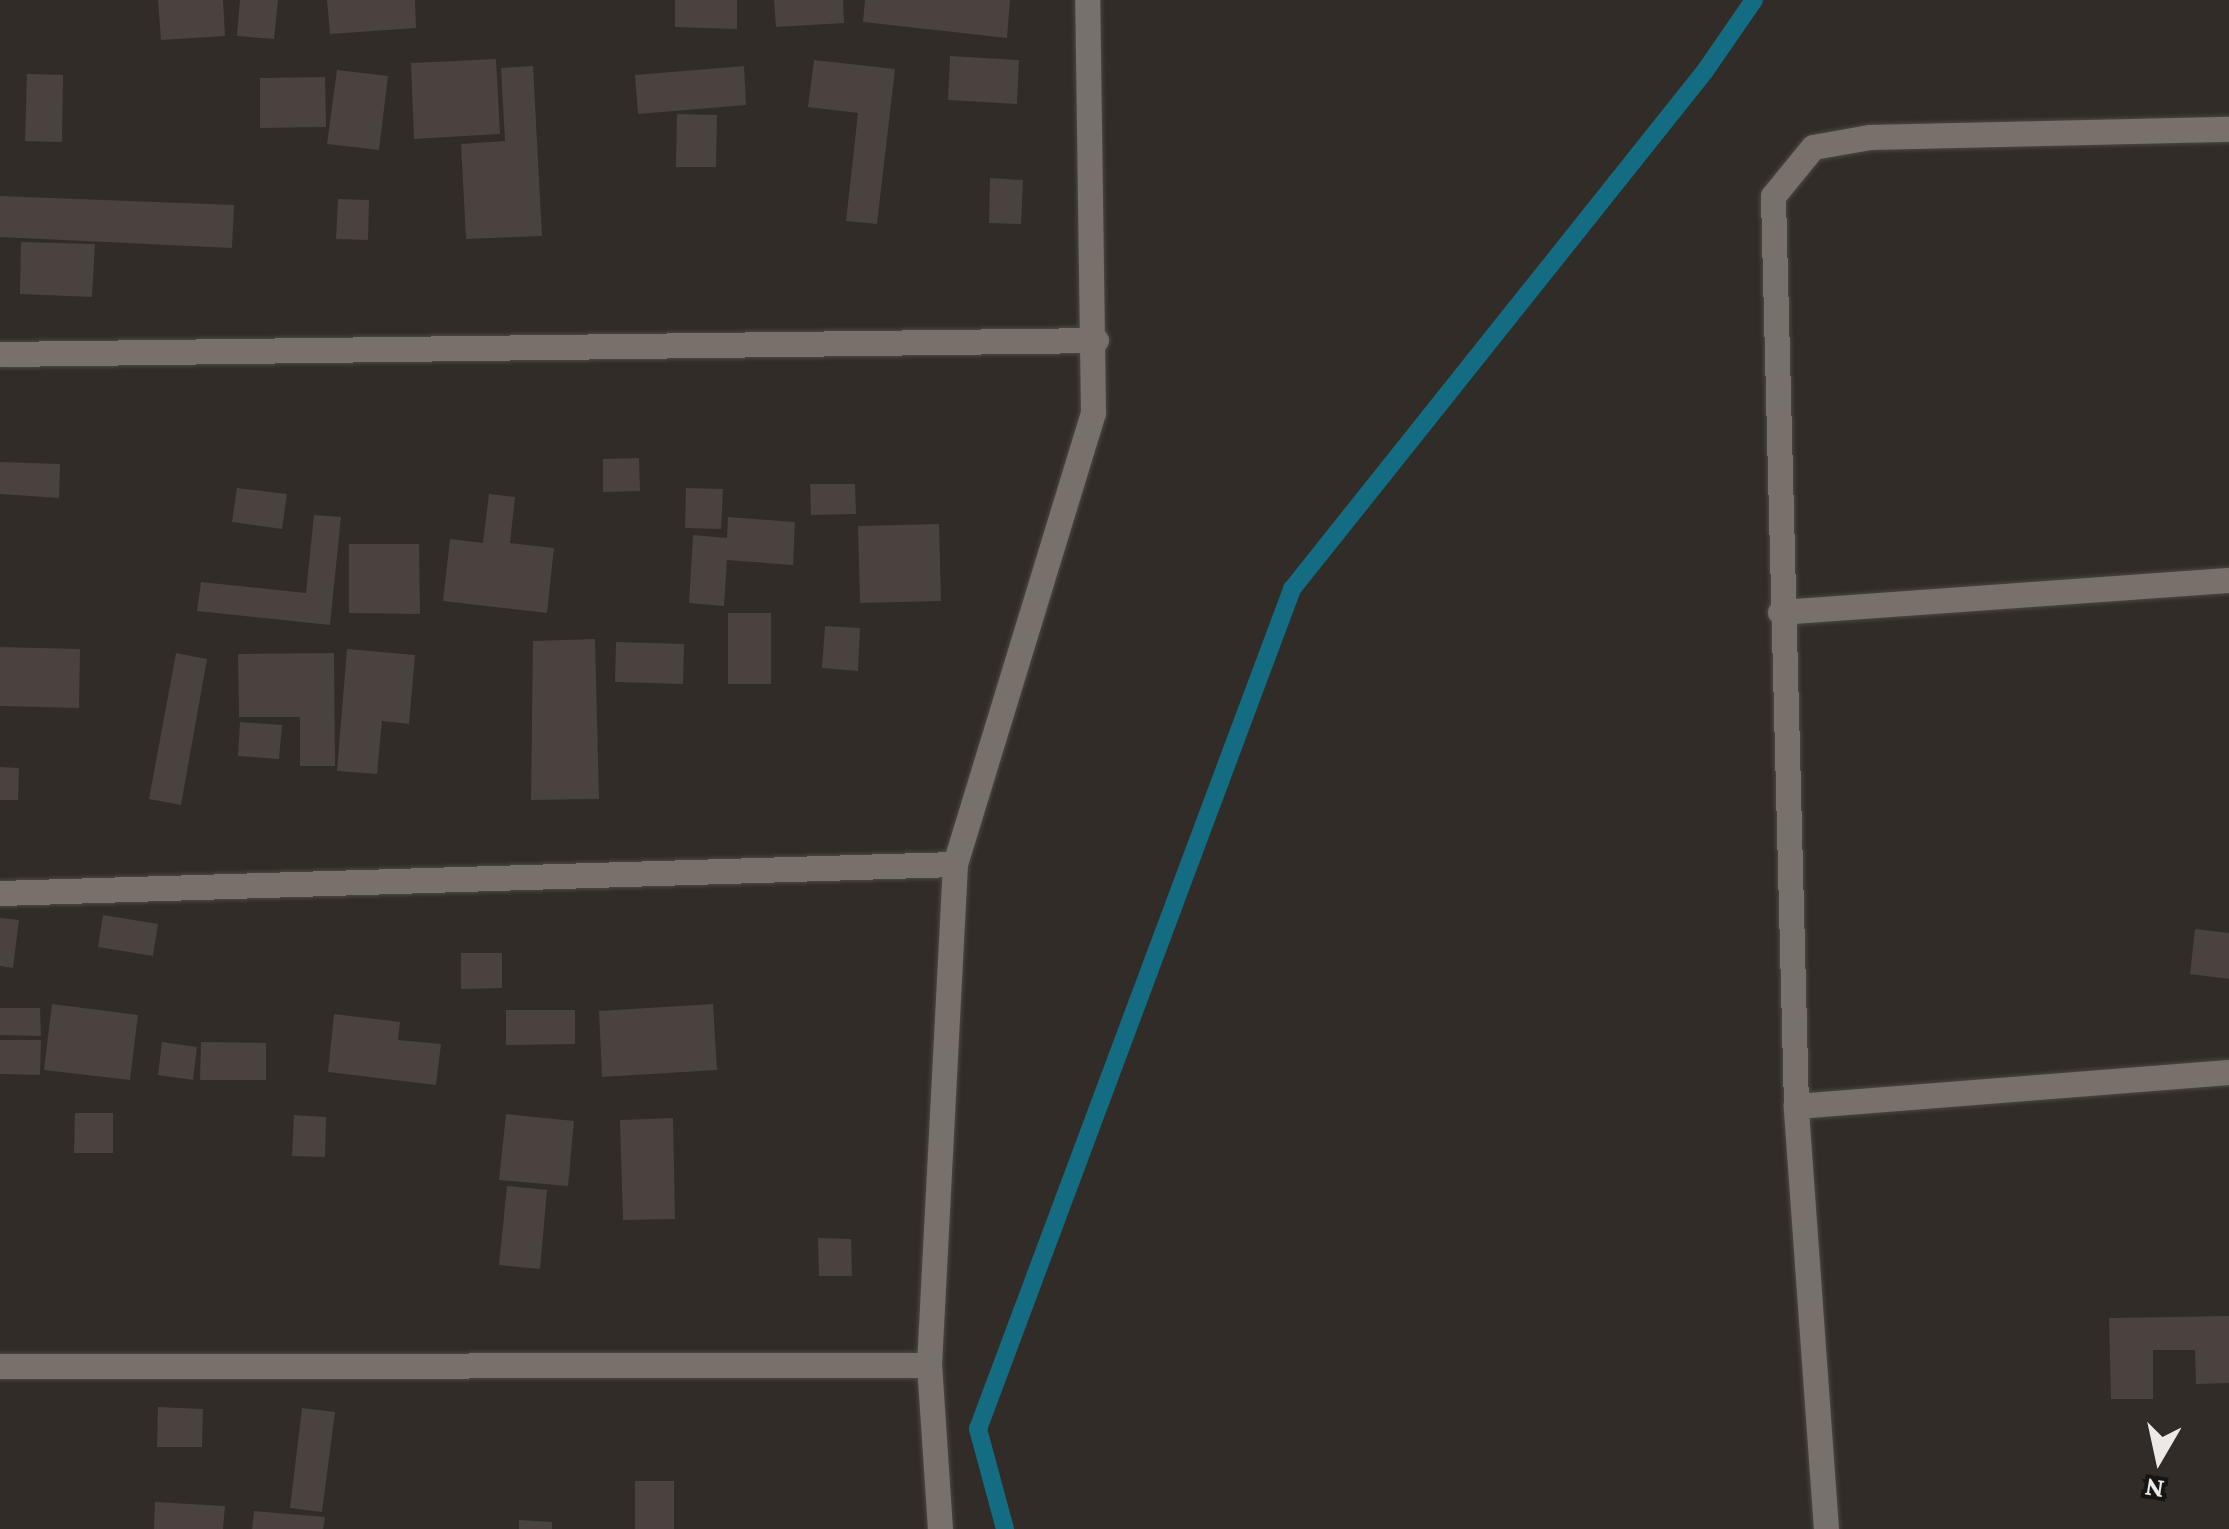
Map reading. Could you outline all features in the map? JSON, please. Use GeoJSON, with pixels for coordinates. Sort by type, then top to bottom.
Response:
{"type":"FeatureCollection","features":[{"type":"Feature","properties":{"kind":"street"},"geometry":{"type":"LineString","coordinates":[[940,1529],[929,1365],[956,864],[1093,413],[1096,340],[1087,0]]}},
{"type":"Feature","properties":{"kind":"street"},"geometry":{"type":"LineString","coordinates":[[1826,1529],[1796,1106],[1780,612],[1773,196],[1814,147],[1870,137],[2229,128]]}},
{"type":"Feature","properties":{"kind":"street"},"geometry":{"type":"LineString","coordinates":[[0,354],[1096,340]]}},
{"type":"Feature","properties":{"kind":"street"},"geometry":{"type":"LineString","coordinates":[[1780,612],[2229,580]]}},
{"type":"Feature","properties":{"kind":"street"},"geometry":{"type":"LineString","coordinates":[[0,892],[956,864]]}},
{"type":"Feature","properties":{"kind":"street"},"geometry":{"type":"LineString","coordinates":[[1796,1106],[2229,1072]]}},
{"type":"Feature","properties":{"kind":"street"},"geometry":{"type":"LineString","coordinates":[[0,1366],[929,1365]]}},
{"type":"Feature","properties":{"kind":"building"},"geometry":{"type":"Polygon","coordinates":[[[158,0],[223,0],[225,36],[161,40],[158,0]]]}},
{"type":"Feature","properties":{"kind":"building"},"geometry":{"type":"Polygon","coordinates":[[[240,0],[278,0],[274,39],[237,36],[240,0]]]}},
{"type":"Feature","properties":{"kind":"building"},"geometry":{"type":"Polygon","coordinates":[[[327,0],[415,0],[416,28],[330,34],[327,0]]]}},
{"type":"Feature","properties":{"kind":"building"},"geometry":{"type":"Polygon","coordinates":[[[675,0],[737,0],[737,29],[675,27],[675,0]]]}},
{"type":"Feature","properties":{"kind":"building"},"geometry":{"type":"Polygon","coordinates":[[[774,0],[843,0],[844,23],[776,27],[774,0]]]}},
{"type":"Feature","properties":{"kind":"building"},"geometry":{"type":"Polygon","coordinates":[[[865,0],[1010,0],[1007,38],[863,22],[865,0]]]}},
{"type":"Feature","properties":{"kind":"building"},"geometry":{"type":"Polygon","coordinates":[[[950,56],[1019,60],[1017,104],[948,100],[950,56]]]}},
{"type":"Feature","properties":{"kind":"building"},"geometry":{"type":"Polygon","coordinates":[[[496,59],[500,134],[414,139],[411,63],[496,59]]]}},
{"type":"Feature","properties":{"kind":"building"},"geometry":{"type":"Polygon","coordinates":[[[814,60],[895,69],[877,224],[846,221],[858,113],[808,107],[814,60]]]}},
{"type":"Feature","properties":{"kind":"building"},"geometry":{"type":"Polygon","coordinates":[[[533,66],[542,236],[466,239],[461,144],[505,141],[501,68],[533,66]]]}},
{"type":"Feature","properties":{"kind":"building"},"geometry":{"type":"Polygon","coordinates":[[[744,66],[746,105],[638,114],[635,75],[744,66]]]}},
{"type":"Feature","properties":{"kind":"building"},"geometry":{"type":"Polygon","coordinates":[[[337,70],[388,76],[379,150],[327,144],[337,70]]]}},
{"type":"Feature","properties":{"kind":"building"},"geometry":{"type":"Polygon","coordinates":[[[27,74],[63,75],[62,142],[25,141],[27,74]]]}},
{"type":"Feature","properties":{"kind":"building"},"geometry":{"type":"Polygon","coordinates":[[[325,77],[326,127],[260,128],[260,78],[325,77]]]}},
{"type":"Feature","properties":{"kind":"building"},"geometry":{"type":"Polygon","coordinates":[[[677,114],[717,115],[716,167],[676,167],[677,114]]]}},
{"type":"Feature","properties":{"kind":"building"},"geometry":{"type":"Polygon","coordinates":[[[990,178],[1023,180],[1021,224],[989,223],[990,178]]]}},
{"type":"Feature","properties":{"kind":"building"},"geometry":{"type":"Polygon","coordinates":[[[0,196],[234,205],[232,248],[0,237],[0,196]]]}},
{"type":"Feature","properties":{"kind":"building"},"geometry":{"type":"Polygon","coordinates":[[[338,199],[369,200],[368,240],[336,239],[338,199]]]}},
{"type":"Feature","properties":{"kind":"building"},"geometry":{"type":"Polygon","coordinates":[[[21,242],[95,244],[92,297],[20,294],[21,242]]]}},
{"type":"Feature","properties":{"kind":"building"},"geometry":{"type":"Polygon","coordinates":[[[639,458],[640,491],[603,492],[603,459],[639,458]]]}},
{"type":"Feature","properties":{"kind":"building"},"geometry":{"type":"Polygon","coordinates":[[[0,462],[60,464],[59,498],[0,494],[0,462]]]}},
{"type":"Feature","properties":{"kind":"building"},"geometry":{"type":"Polygon","coordinates":[[[810,484],[855,484],[856,514],[811,515],[810,484]]]}},
{"type":"Feature","properties":{"kind":"building"},"geometry":{"type":"Polygon","coordinates":[[[237,488],[287,494],[282,529],[232,522],[237,488]]]}},
{"type":"Feature","properties":{"kind":"building"},"geometry":{"type":"Polygon","coordinates":[[[686,488],[723,489],[721,529],[685,528],[686,488]]]}},
{"type":"Feature","properties":{"kind":"building"},"geometry":{"type":"Polygon","coordinates":[[[489,494],[515,497],[510,543],[554,548],[547,613],[443,601],[450,539],[483,543],[489,494]]]}},
{"type":"Feature","properties":{"kind":"building"},"geometry":{"type":"Polygon","coordinates":[[[314,515],[341,517],[330,625],[197,611],[201,582],[306,593],[314,515]]]}},
{"type":"Feature","properties":{"kind":"building"},"geometry":{"type":"Polygon","coordinates":[[[728,517],[795,522],[793,565],[727,560],[724,606],[689,603],[693,535],[727,538],[728,517]]]}},
{"type":"Feature","properties":{"kind":"building"},"geometry":{"type":"Polygon","coordinates":[[[939,524],[941,601],[860,603],[858,526],[939,524]]]}},
{"type":"Feature","properties":{"kind":"building"},"geometry":{"type":"Polygon","coordinates":[[[349,544],[419,544],[420,614],[349,613],[349,544]]]}},
{"type":"Feature","properties":{"kind":"building"},"geometry":{"type":"Polygon","coordinates":[[[728,613],[771,613],[771,684],[728,684],[728,613]]]}},
{"type":"Feature","properties":{"kind":"building"},"geometry":{"type":"Polygon","coordinates":[[[825,626],[860,628],[858,671],[822,668],[825,626]]]}},
{"type":"Feature","properties":{"kind":"building"},"geometry":{"type":"Polygon","coordinates":[[[595,639],[599,799],[531,800],[533,641],[595,639]]]}},
{"type":"Feature","properties":{"kind":"building"},"geometry":{"type":"Polygon","coordinates":[[[616,642],[684,644],[683,684],[615,682],[616,642]]]}},
{"type":"Feature","properties":{"kind":"building"},"geometry":{"type":"Polygon","coordinates":[[[0,647],[80,649],[79,708],[0,706],[0,647]]]}},
{"type":"Feature","properties":{"kind":"building"},"geometry":{"type":"Polygon","coordinates":[[[347,649],[415,655],[409,724],[382,721],[377,774],[337,771],[347,649]]]}},
{"type":"Feature","properties":{"kind":"building"},"geometry":{"type":"Polygon","coordinates":[[[176,653],[207,659],[181,805],[149,799],[176,653]]]}},
{"type":"Feature","properties":{"kind":"building"},"geometry":{"type":"Polygon","coordinates":[[[334,653],[335,766],[300,766],[300,717],[239,717],[238,654],[334,653]]]}},
{"type":"Feature","properties":{"kind":"building"},"geometry":{"type":"Polygon","coordinates":[[[240,722],[282,725],[279,759],[238,756],[240,722]]]}},
{"type":"Feature","properties":{"kind":"building"},"geometry":{"type":"Polygon","coordinates":[[[0,767],[19,768],[18,800],[0,800],[0,767]]]}},
{"type":"Feature","properties":{"kind":"building"},"geometry":{"type":"Polygon","coordinates":[[[103,915],[158,924],[153,956],[98,947],[103,915]]]}},
{"type":"Feature","properties":{"kind":"building"},"geometry":{"type":"Polygon","coordinates":[[[0,918],[19,920],[13,968],[0,966],[0,918]]]}},
{"type":"Feature","properties":{"kind":"building"},"geometry":{"type":"Polygon","coordinates":[[[2195,929],[2229,933],[2229,979],[2190,974],[2195,929]]]}},
{"type":"Feature","properties":{"kind":"building"},"geometry":{"type":"Polygon","coordinates":[[[461,953],[502,953],[502,988],[461,989],[461,953]]]}},
{"type":"Feature","properties":{"kind":"building"},"geometry":{"type":"Polygon","coordinates":[[[52,1004],[138,1015],[130,1080],[44,1070],[52,1004]]]}},
{"type":"Feature","properties":{"kind":"building"},"geometry":{"type":"Polygon","coordinates":[[[713,1004],[717,1070],[602,1077],[599,1011],[713,1004]]]}},
{"type":"Feature","properties":{"kind":"building"},"geometry":{"type":"Polygon","coordinates":[[[0,1008],[40,1008],[41,1036],[0,1035],[0,1008]]]}},
{"type":"Feature","properties":{"kind":"building"},"geometry":{"type":"Polygon","coordinates":[[[506,1010],[575,1010],[575,1044],[506,1045],[506,1010]]]}},
{"type":"Feature","properties":{"kind":"building"},"geometry":{"type":"Polygon","coordinates":[[[334,1014],[400,1022],[398,1040],[441,1044],[436,1085],[328,1072],[334,1014]]]}},
{"type":"Feature","properties":{"kind":"building"},"geometry":{"type":"Polygon","coordinates":[[[0,1040],[41,1040],[40,1075],[0,1074],[0,1040]]]}},
{"type":"Feature","properties":{"kind":"building"},"geometry":{"type":"Polygon","coordinates":[[[162,1042],[197,1047],[193,1080],[158,1075],[162,1042]]]}},
{"type":"Feature","properties":{"kind":"building"},"geometry":{"type":"Polygon","coordinates":[[[201,1042],[266,1043],[266,1080],[200,1080],[201,1042]]]}},
{"type":"Feature","properties":{"kind":"building"},"geometry":{"type":"Polygon","coordinates":[[[75,1113],[113,1113],[113,1153],[74,1153],[75,1113]]]}},
{"type":"Feature","properties":{"kind":"building"},"geometry":{"type":"Polygon","coordinates":[[[506,1114],[574,1121],[568,1186],[499,1180],[506,1114]]]}},
{"type":"Feature","properties":{"kind":"building"},"geometry":{"type":"Polygon","coordinates":[[[294,1115],[326,1117],[325,1157],[292,1156],[294,1115]]]}},
{"type":"Feature","properties":{"kind":"building"},"geometry":{"type":"Polygon","coordinates":[[[673,1118],[675,1219],[623,1220],[620,1120],[673,1118]]]}},
{"type":"Feature","properties":{"kind":"building"},"geometry":{"type":"Polygon","coordinates":[[[507,1186],[547,1190],[540,1269],[499,1265],[507,1186]]]}},
{"type":"Feature","properties":{"kind":"building"},"geometry":{"type":"Polygon","coordinates":[[[818,1238],[851,1239],[852,1276],[819,1276],[818,1238]]]}},
{"type":"Feature","properties":{"kind":"building"},"geometry":{"type":"Polygon","coordinates":[[[2229,1316],[2229,1383],[2196,1384],[2195,1350],[2153,1350],[2153,1399],[2111,1399],[2109,1318],[2229,1316]]]}},
{"type":"Feature","properties":{"kind":"building"},"geometry":{"type":"Polygon","coordinates":[[[158,1407],[203,1409],[202,1447],[157,1447],[158,1407]]]}},
{"type":"Feature","properties":{"kind":"building"},"geometry":{"type":"Polygon","coordinates":[[[302,1408],[335,1412],[322,1512],[290,1508],[302,1408]]]}},
{"type":"Feature","properties":{"kind":"building"},"geometry":{"type":"Polygon","coordinates":[[[635,1481],[674,1481],[674,1529],[635,1529],[635,1481]]]}},
{"type":"Feature","properties":{"kind":"building"},"geometry":{"type":"Polygon","coordinates":[[[155,1502],[225,1506],[223,1529],[154,1529],[155,1502]]]}},
{"type":"Feature","properties":{"kind":"building"},"geometry":{"type":"Polygon","coordinates":[[[254,1511],[325,1517],[323,1529],[252,1529],[254,1511]]]}},
{"type":"Feature","properties":{"kind":"building"},"geometry":{"type":"Polygon","coordinates":[[[519,1520],[552,1522],[552,1529],[519,1529],[519,1520]]]}},
{"type":"Feature","properties":{"kind":"waterway"},"geometry":{"type":"LineString","coordinates":[[1005,1529],[978,1429],[1292,589],[1705,71],[1754,0]]}}]}
